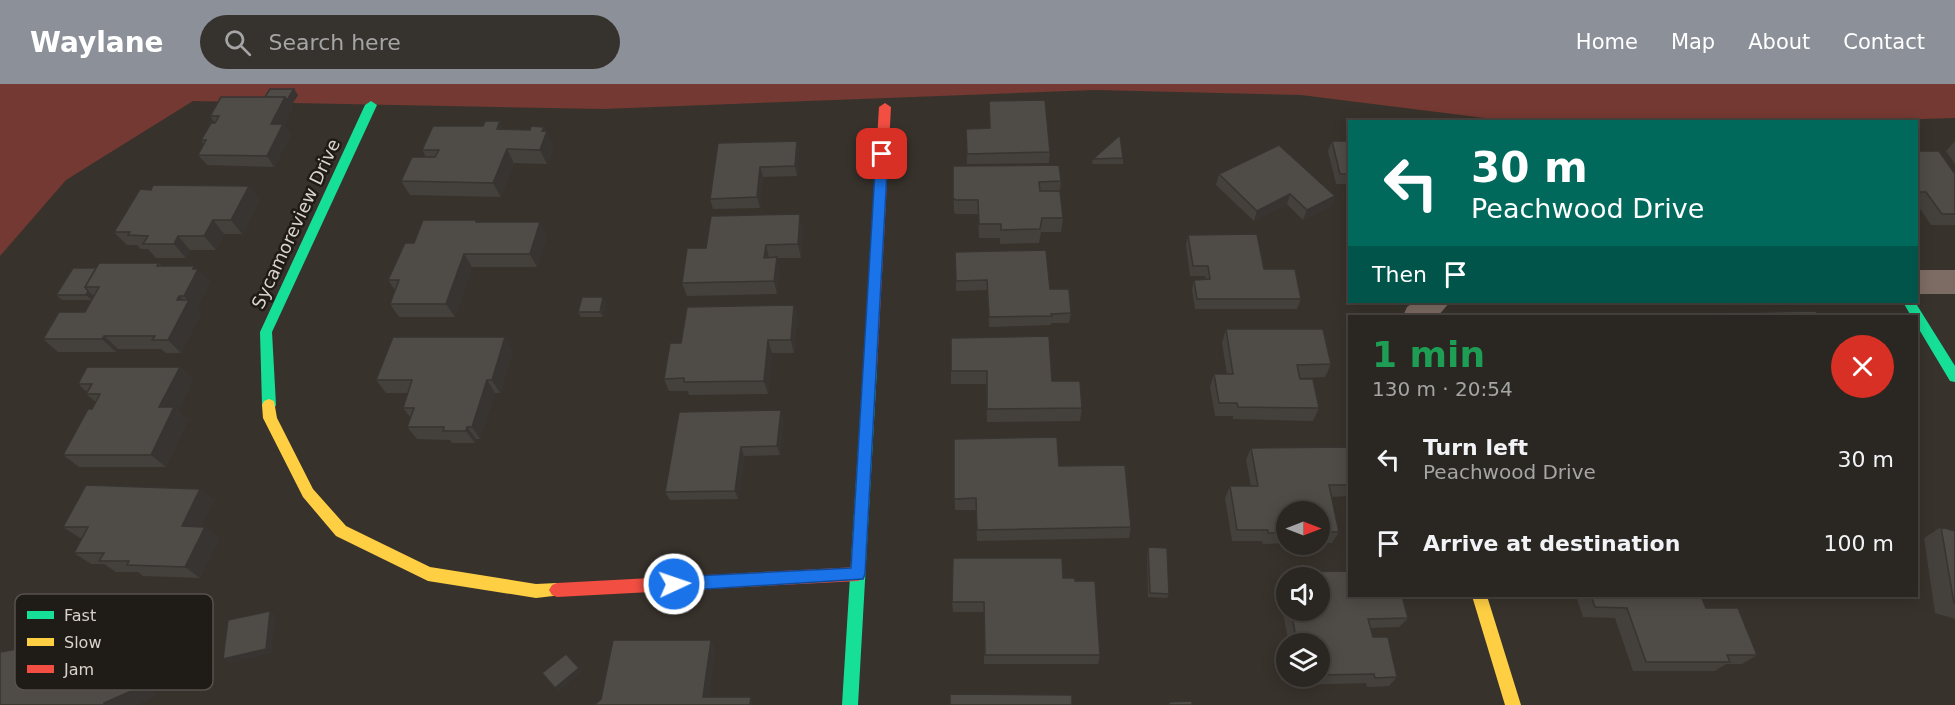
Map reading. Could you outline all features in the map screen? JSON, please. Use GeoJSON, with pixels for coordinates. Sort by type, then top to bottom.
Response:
{"type":"FeatureCollection","features":[{"type":"Feature","properties":{"kind":"street","name":"Sycamoreview Drive"},"geometry":{"type":"LineString","coordinates":[[371,105],[266,332],[270,418],[308,493],[341,531],[428,574],[536,591],[858,574]]}},
{"type":"Feature","properties":{"kind":"street"},"geometry":{"type":"LineString","coordinates":[[850,705],[885,107]]}},
{"type":"Feature","properties":{"kind":"street"},"geometry":{"type":"LineString","coordinates":[[1918,282],[1955,282]]}},
{"type":"Feature","properties":{"kind":"street"},"geometry":{"type":"LineString","coordinates":[[1420,315],[1433,303]]}},
{"type":"Feature","properties":{"kind":"street"},"geometry":{"type":"LineString","coordinates":[[1918,317],[1955,377]]}},
{"type":"Feature","properties":{"kind":"street"},"geometry":{"type":"LineString","coordinates":[[1480,597],[1513,705]]}},
{"type":"Feature","properties":{"kind":"shaded area"},"geometry":{"type":"Polygon","coordinates":[[[0,84],[1955,84],[1955,118],[1888,120],[1501,120],[1301,95],[1095,90],[603,109],[193,101],[66,180],[0,256],[0,84]]]}},
{"type":"Feature","properties":{"kind":"building"},"geometry":{"type":"Polygon","coordinates":[[[270,89],[294,89],[287,100],[285,97],[265,97],[270,89]]]}},
{"type":"Feature","properties":{"kind":"building"},"geometry":{"type":"Polygon","coordinates":[[[221,97],[285,97],[271,124],[283,124],[267,156],[198,155],[206,140],[201,140],[211,123],[215,123],[219,116],[210,116],[221,97]]]}},
{"type":"Feature","properties":{"kind":"building"},"geometry":{"type":"Polygon","coordinates":[[[1045,100],[1050,152],[967,154],[966,129],[990,128],[989,101],[1045,100]]]}},
{"type":"Feature","properties":{"kind":"building"},"geometry":{"type":"Polygon","coordinates":[[[485,121],[500,121],[497,129],[530,130],[531,126],[544,127],[542,131],[547,131],[540,150],[507,149],[493,183],[401,181],[412,157],[435,157],[439,150],[422,150],[433,126],[483,126],[485,121]]]}},
{"type":"Feature","properties":{"kind":"building"},"geometry":{"type":"Polygon","coordinates":[[[1120,135],[1123,158],[1093,159],[1120,135]]]}},
{"type":"Feature","properties":{"kind":"building"},"geometry":{"type":"Polygon","coordinates":[[[797,141],[795,166],[760,167],[757,197],[710,199],[718,143],[797,141]]]}},
{"type":"Feature","properties":{"kind":"building"},"geometry":{"type":"Polygon","coordinates":[[[1332,141],[1348,141],[1348,174],[1340,174],[1332,141]]]}},
{"type":"Feature","properties":{"kind":"building"},"geometry":{"type":"Polygon","coordinates":[[[1279,145],[1335,196],[1307,210],[1290,194],[1257,211],[1219,174],[1279,145]]]}},
{"type":"Feature","properties":{"kind":"building"},"geometry":{"type":"Polygon","coordinates":[[[1918,151],[1939,151],[1955,174],[1955,214],[1942,214],[1926,192],[1918,192],[1918,151]]]}},
{"type":"Feature","properties":{"kind":"building"},"geometry":{"type":"Polygon","coordinates":[[[1059,165],[1061,181],[1039,182],[1040,191],[1060,191],[1063,218],[1042,218],[1040,229],[1001,230],[1001,224],[979,224],[978,200],[953,198],[953,166],[1059,165]]]}},
{"type":"Feature","properties":{"kind":"building"},"geometry":{"type":"Polygon","coordinates":[[[153,185],[249,186],[231,220],[213,220],[204,236],[178,236],[174,244],[143,244],[148,236],[128,235],[130,232],[114,232],[140,189],[151,190],[153,185]]]}},
{"type":"Feature","properties":{"kind":"building"},"geometry":{"type":"Polygon","coordinates":[[[800,214],[798,244],[766,245],[764,258],[777,257],[774,281],[682,283],[687,248],[706,248],[711,216],[800,214]]]}},
{"type":"Feature","properties":{"kind":"building"},"geometry":{"type":"Polygon","coordinates":[[[423,220],[540,222],[530,254],[464,254],[446,304],[390,304],[399,280],[388,280],[405,243],[414,243],[423,220]]]}},
{"type":"Feature","properties":{"kind":"building"},"geometry":{"type":"Polygon","coordinates":[[[1257,234],[1264,269],[1295,269],[1301,299],[1197,299],[1194,280],[1210,279],[1208,266],[1193,266],[1188,235],[1257,234]]]}},
{"type":"Feature","properties":{"kind":"building"},"geometry":{"type":"Polygon","coordinates":[[[1046,250],[1050,289],[1069,289],[1071,313],[1051,314],[1052,316],[989,317],[987,280],[956,281],[955,252],[1046,250]]]}},
{"type":"Feature","properties":{"kind":"building"},"geometry":{"type":"Polygon","coordinates":[[[99,263],[159,263],[157,266],[194,266],[193,269],[198,269],[184,296],[179,296],[177,300],[189,300],[168,340],[152,340],[155,336],[43,339],[59,312],[85,312],[99,287],[85,287],[99,263]]]}},
{"type":"Feature","properties":{"kind":"building"},"geometry":{"type":"Polygon","coordinates":[[[73,268],[96,268],[85,287],[88,291],[86,295],[56,295],[73,268]]]}},
{"type":"Feature","properties":{"kind":"building"},"geometry":{"type":"Polygon","coordinates":[[[582,297],[603,297],[600,312],[578,312],[582,297]]]}},
{"type":"Feature","properties":{"kind":"building"},"geometry":{"type":"Polygon","coordinates":[[[794,305],[791,340],[768,340],[764,381],[684,382],[684,378],[664,379],[670,343],[681,343],[687,307],[794,305]]]}},
{"type":"Feature","properties":{"kind":"building"},"geometry":{"type":"Polygon","coordinates":[[[1816,311],[1818,315],[1717,315],[1716,313],[1816,311]]]}},
{"type":"Feature","properties":{"kind":"building"},"geometry":{"type":"Polygon","coordinates":[[[1226,329],[1323,329],[1331,364],[1297,365],[1300,379],[1313,379],[1319,408],[1238,407],[1237,403],[1219,403],[1214,374],[1233,374],[1226,329]]]}},
{"type":"Feature","properties":{"kind":"building"},"geometry":{"type":"Polygon","coordinates":[[[1049,336],[1052,381],[1080,381],[1082,408],[987,409],[987,371],[951,371],[951,338],[1049,336]]]}},
{"type":"Feature","properties":{"kind":"building"},"geometry":{"type":"Polygon","coordinates":[[[393,337],[505,337],[492,380],[487,380],[472,427],[467,427],[466,431],[443,431],[444,427],[407,427],[414,408],[403,408],[412,380],[376,380],[393,337]]]}},
{"type":"Feature","properties":{"kind":"building"},"geometry":{"type":"Polygon","coordinates":[[[87,367],[180,367],[159,407],[174,407],[151,455],[63,455],[88,409],[92,409],[100,394],[86,394],[92,384],[78,384],[87,367]]]}},
{"type":"Feature","properties":{"kind":"building"},"geometry":{"type":"Polygon","coordinates":[[[781,410],[777,446],[741,447],[735,491],[665,492],[679,412],[781,410]]]}},
{"type":"Feature","properties":{"kind":"building"},"geometry":{"type":"Polygon","coordinates":[[[1057,437],[1059,466],[1125,465],[1131,527],[977,530],[976,498],[954,499],[954,439],[1057,437]]]}},
{"type":"Feature","properties":{"kind":"building"},"geometry":{"type":"Polygon","coordinates":[[[1348,447],[1348,485],[1329,485],[1339,532],[1330,532],[1330,501],[1276,501],[1276,533],[1268,533],[1268,530],[1237,530],[1230,486],[1258,486],[1251,448],[1348,447]]]}},
{"type":"Feature","properties":{"kind":"building"},"geometry":{"type":"Polygon","coordinates":[[[86,485],[200,489],[182,526],[205,527],[185,567],[127,565],[129,561],[99,561],[104,553],[74,553],[88,527],[63,527],[86,485]]]}},
{"type":"Feature","properties":{"kind":"building"},"geometry":{"type":"Polygon","coordinates":[[[1941,527],[1955,531],[1955,603],[1954,603],[1941,527]]]}},
{"type":"Feature","properties":{"kind":"building"},"geometry":{"type":"Polygon","coordinates":[[[1148,547],[1167,548],[1169,594],[1150,593],[1148,547]]]}},
{"type":"Feature","properties":{"kind":"building"},"geometry":{"type":"Polygon","coordinates":[[[953,558],[1062,558],[1063,578],[1075,578],[1075,581],[1095,581],[1100,655],[985,655],[984,602],[952,602],[953,558]]]}},
{"type":"Feature","properties":{"kind":"building"},"geometry":{"type":"Polygon","coordinates":[[[1330,571],[1348,571],[1348,597],[1402,597],[1408,618],[1368,619],[1373,637],[1388,637],[1397,677],[1375,678],[1374,674],[1330,675],[1330,633],[1295,633],[1293,621],[1330,621],[1330,571]]]}},
{"type":"Feature","properties":{"kind":"building"},"geometry":{"type":"Polygon","coordinates":[[[1591,597],[1701,597],[1706,608],[1738,608],[1757,655],[1727,655],[1730,662],[1646,662],[1627,608],[1595,607],[1591,597]]]}},
{"type":"Feature","properties":{"kind":"building"},"geometry":{"type":"Polygon","coordinates":[[[270,611],[266,649],[223,659],[228,620],[270,611]]]}},
{"type":"Feature","properties":{"kind":"building"},"geometry":{"type":"Polygon","coordinates":[[[613,640],[711,640],[703,697],[751,697],[750,705],[594,705],[601,699],[613,640]]]}},
{"type":"Feature","properties":{"kind":"building"},"geometry":{"type":"Polygon","coordinates":[[[15,649],[15,690],[133,690],[104,705],[0,705],[0,652],[15,649]]]}},
{"type":"Feature","properties":{"kind":"building"},"geometry":{"type":"Polygon","coordinates":[[[566,654],[579,668],[555,688],[542,673],[566,654]]]}},
{"type":"Feature","properties":{"kind":"building"},"geometry":{"type":"Polygon","coordinates":[[[950,694],[1072,695],[1072,705],[950,705],[950,694]]]}},
{"type":"Feature","properties":{"kind":"building"},"geometry":{"type":"Polygon","coordinates":[[[1192,701],[1192,705],[1169,705],[1169,702],[1192,701]]]}},
{"type":"Feature","properties":{"kind":"traffic: fast"},"geometry":{"type":"LineString","coordinates":[[269,405],[266,332],[371,105]]}},
{"type":"Feature","properties":{"kind":"traffic: fast"},"geometry":{"type":"LineString","coordinates":[[1910,303],[1917,315]]}},
{"type":"Feature","properties":{"kind":"traffic: fast"},"geometry":{"type":"LineString","coordinates":[[1918,317],[1955,377]]}},
{"type":"Feature","properties":{"kind":"traffic: fast"},"geometry":{"type":"LineString","coordinates":[[850,705],[870,368]]}},
{"type":"Feature","properties":{"kind":"traffic: slow"},"geometry":{"type":"LineString","coordinates":[[269,405],[270,418],[308,493],[341,531],[428,574],[536,591],[557,590]]}},
{"type":"Feature","properties":{"kind":"traffic: slow"},"geometry":{"type":"LineString","coordinates":[[1480,597],[1513,705]]}},
{"type":"Feature","properties":{"kind":"traffic: jam"},"geometry":{"type":"LineString","coordinates":[[870,368],[885,107]]}},
{"type":"Feature","properties":{"kind":"traffic: jam"},"geometry":{"type":"LineString","coordinates":[[557,590],[858,574]]}},
{"type":"Feature","properties":{"kind":"route"},"geometry":{"type":"LineString","coordinates":[[674,584],[858,574],[882,154]]}}]}
